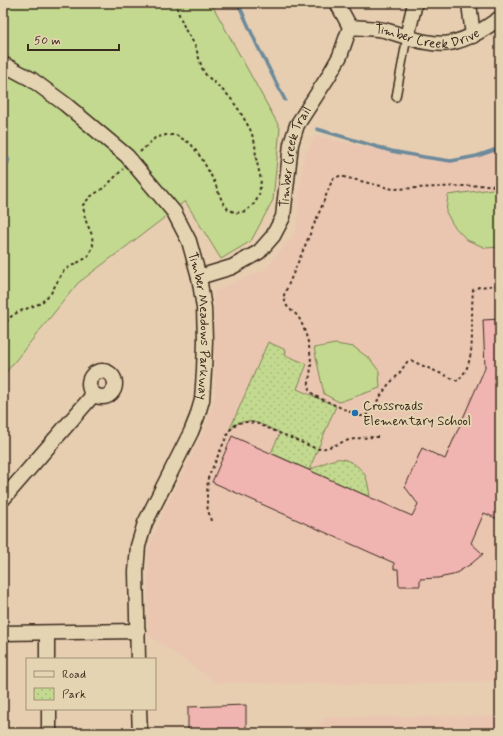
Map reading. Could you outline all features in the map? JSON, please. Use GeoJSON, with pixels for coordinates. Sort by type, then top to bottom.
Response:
{"type":"FeatureCollection","features":[{"type":"Feature","properties":{"kind":"street"},"geometry":{"type":"LineString","coordinates":[[337,3],[350,27]]}},
{"type":"Feature","properties":{"kind":"street"},"geometry":{"type":"LineString","coordinates":[[407,37],[416,3]]}},
{"type":"Feature","properties":{"kind":"street"},"geometry":{"type":"LineString","coordinates":[[469,3],[473,36]]}},
{"type":"Feature","properties":{"kind":"street","name":"Timber Creek Drive"},"geometry":{"type":"LineString","coordinates":[[350,27],[383,30],[440,44],[451,43],[473,36],[500,18]]}},
{"type":"Feature","properties":{"kind":"street","name":"Timber Creek Trail"},"geometry":{"type":"LineString","coordinates":[[199,277],[232,267],[259,252],[273,236],[283,217],[291,144],[297,125],[340,56],[350,27]]}},
{"type":"Feature","properties":{"kind":"street","name":"Timber Meadows Parkway"},"geometry":{"type":"LineString","coordinates":[[3,64],[31,79],[65,104],[128,156],[174,212],[189,241],[199,277],[204,308],[204,372],[202,400],[195,422],[145,523],[138,546],[136,572],[138,658]]}},
{"type":"Feature","properties":{"kind":"street"},"geometry":{"type":"LineString","coordinates":[[3,499],[94,394]]}},
{"type":"Feature","properties":{"kind":"street"},"geometry":{"type":"LineString","coordinates":[[3,633],[138,631]]}},
{"type":"Feature","properties":{"kind":"street"},"geometry":{"type":"LineString","coordinates":[[47,632],[48,658]]}},
{"type":"Feature","properties":{"kind":"street"},"geometry":{"type":"LineString","coordinates":[[49,710],[49,733]]}},
{"type":"Feature","properties":{"kind":"street"},"geometry":{"type":"LineString","coordinates":[[139,710],[140,733]]}},
{"type":"Feature","properties":{"kind":"lane"},"geometry":{"type":"LineString","coordinates":[[396,97],[407,37]]}},
{"type":"Feature","properties":{"kind":"path"},"geometry":{"type":"LineString","coordinates":[[3,327],[13,315],[41,303],[51,293],[64,270],[88,257],[93,246],[92,235],[85,219],[83,205],[155,138],[166,135],[176,136],[191,144],[202,159],[214,181],[222,201],[228,209],[236,213],[246,211],[254,204],[259,196],[261,180],[255,142],[250,129],[229,96],[206,75],[202,68],[195,45],[186,31],[178,12],[176,3]]}},
{"type":"Feature","properties":{"kind":"path"},"geometry":{"type":"LineString","coordinates":[[500,188],[487,185],[393,189],[340,176],[334,178],[330,183],[319,213],[284,294],[284,302],[289,310],[301,320],[309,346],[311,364],[311,373],[308,382],[309,390],[315,396],[359,416],[365,416],[370,412],[388,385],[407,362],[412,361],[458,380],[463,375],[469,363],[471,352],[473,290],[479,287],[500,285]]}},
{"type":"Feature","properties":{"kind":"path"},"geometry":{"type":"LineString","coordinates":[[211,521],[207,506],[208,478],[229,431],[238,424],[256,422],[317,449],[324,449],[363,437],[378,437]]}},
{"type":"Feature","properties":{"kind":"shaded area","name":"Crossroads Elementary School"},"geometry":{"type":"Polygon","coordinates":[[[315,136],[391,152],[451,161],[476,157],[500,149],[500,681],[408,684],[217,683],[148,635],[148,550],[163,512],[205,428],[215,397],[214,291],[266,269],[296,231],[302,169],[305,154],[315,136]]]}},
{"type":"Feature","properties":{"kind":"shaded area"},"geometry":{"type":"Polygon","coordinates":[[[500,716],[500,733],[313,733],[325,717],[500,716]]]}},
{"type":"Feature","properties":{"kind":"green space"},"geometry":{"type":"Polygon","coordinates":[[[3,3],[211,3],[280,128],[273,200],[251,241],[221,259],[185,201],[78,283],[3,376],[3,3]]]}},
{"type":"Feature","properties":{"kind":"green space"},"geometry":{"type":"Polygon","coordinates":[[[492,189],[500,195],[500,247],[486,248],[467,240],[453,225],[446,212],[448,195],[492,189]]]}},
{"type":"Feature","properties":{"kind":"green space"},"geometry":{"type":"Polygon","coordinates":[[[268,342],[286,350],[285,355],[307,364],[297,389],[336,406],[309,470],[271,453],[280,433],[248,421],[237,424],[229,431],[268,342]]]}},
{"type":"Feature","properties":{"kind":"green space"},"geometry":{"type":"Polygon","coordinates":[[[335,344],[354,347],[370,359],[379,371],[380,388],[339,402],[324,394],[314,348],[335,344]]]}},
{"type":"Feature","properties":{"kind":"green space"},"geometry":{"type":"Polygon","coordinates":[[[344,459],[360,468],[363,472],[368,483],[370,497],[309,470],[329,461],[344,459]]]}},
{"type":"Feature","properties":{"kind":"water"},"geometry":{"type":"Polygon","coordinates":[[[3,150],[10,160],[3,179],[3,150]]]}},
{"type":"Feature","properties":{"kind":"building"},"geometry":{"type":"Polygon","coordinates":[[[500,319],[500,454],[496,463],[500,464],[500,478],[497,487],[500,488],[500,520],[484,513],[471,543],[483,554],[471,564],[453,575],[420,579],[420,586],[399,586],[398,569],[394,569],[394,563],[212,482],[232,436],[412,516],[418,504],[405,487],[422,448],[445,459],[485,368],[483,320],[500,319]]]}},
{"type":"Feature","properties":{"kind":"building"},"geometry":{"type":"Polygon","coordinates":[[[246,705],[246,729],[255,729],[256,733],[188,733],[188,707],[246,705]]]}},
{"type":"Feature","properties":{"kind":"waterway"},"geometry":{"type":"LineString","coordinates":[[238,3],[285,100]]}},
{"type":"Feature","properties":{"kind":"waterway"},"geometry":{"type":"LineString","coordinates":[[317,129],[391,151],[451,161],[477,156],[500,148]]}},
{"type":"Feature","properties":{"kind":"place","name":"Crossroads Elementary School"},"geometry":{"type":"Point","coordinates":[355,413]}}]}
